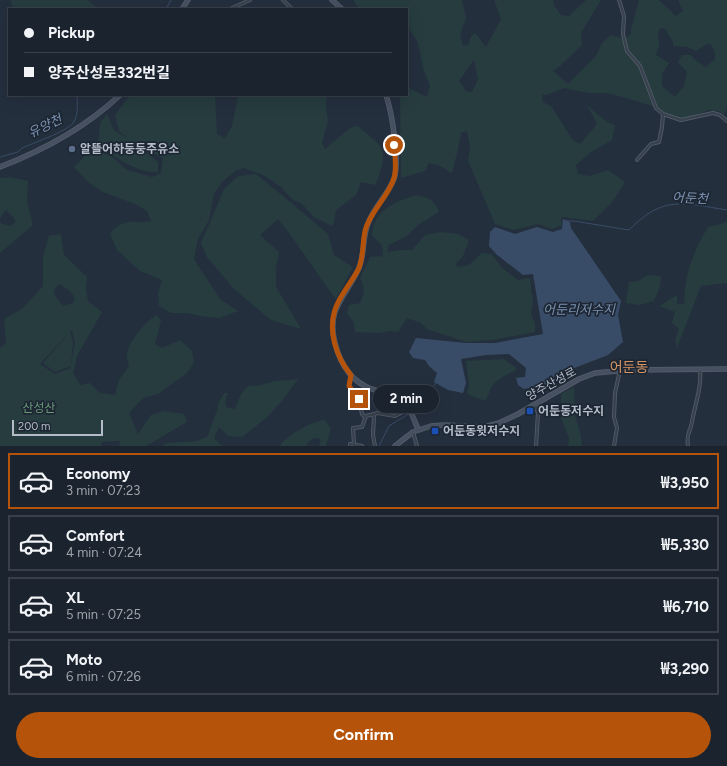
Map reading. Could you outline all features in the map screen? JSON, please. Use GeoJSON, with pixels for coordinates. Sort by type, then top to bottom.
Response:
{"type":"FeatureCollection","features":[{"type":"Feature","properties":{"kind":"street"},"geometry":{"type":"LineString","coordinates":[[232,8],[250,0]]}},
{"type":"Feature","properties":{"kind":"street"},"geometry":{"type":"LineString","coordinates":[[283,0],[291,8]]}},
{"type":"Feature","properties":{"kind":"street"},"geometry":{"type":"LineString","coordinates":[[332,0],[341,8]]}},
{"type":"Feature","properties":{"kind":"street"},"geometry":{"type":"LineString","coordinates":[[619,0],[624,16],[623,34],[626,51],[640,66],[656,108],[663,114],[681,120],[713,113],[720,115],[727,121]]}},
{"type":"Feature","properties":{"kind":"street"},"geometry":{"type":"LineString","coordinates":[[0,167],[40,150],[77,129],[119,96]]}},
{"type":"Feature","properties":{"kind":"street"},"geometry":{"type":"LineString","coordinates":[[386,96],[394,138],[396,166],[394,179],[369,221],[365,232],[362,261],[336,306],[333,316],[332,330],[341,361],[351,375],[361,384],[371,389],[398,395],[410,411],[418,429]]}},
{"type":"Feature","properties":{"kind":"street"},"geometry":{"type":"LineString","coordinates":[[637,160],[651,144],[659,142],[663,114]]}},
{"type":"Feature","properties":{"kind":"street"},"geometry":{"type":"LineString","coordinates":[[688,446],[688,432],[692,423],[701,380],[700,369]]}},
{"type":"Feature","properties":{"kind":"street"},"geometry":{"type":"LineString","coordinates":[[614,446],[618,428],[614,417],[615,393],[620,370]]}},
{"type":"Feature","properties":{"kind":"street","name":"양주산성로"},"geometry":{"type":"LineString","coordinates":[[395,446],[402,439],[418,429],[436,426],[487,427],[499,423],[535,405],[583,377],[595,373],[620,370],[727,370]]}},
{"type":"Feature","properties":{"kind":"street"},"geometry":{"type":"LineString","coordinates":[[351,375],[349,386],[359,399],[360,409],[365,417],[362,427],[353,428],[354,444]]}},
{"type":"Feature","properties":{"kind":"street"},"geometry":{"type":"LineString","coordinates":[[535,405],[538,413],[536,446]]}},
{"type":"Feature","properties":{"kind":"street"},"geometry":{"type":"LineString","coordinates":[[365,417],[378,413],[395,416],[410,411]]}},
{"type":"Feature","properties":{"kind":"street"},"geometry":{"type":"LineString","coordinates":[[374,414],[373,435],[375,446]]}},
{"type":"Feature","properties":{"kind":"street"},"geometry":{"type":"LineString","coordinates":[[415,422],[421,426],[434,424],[436,426]]}},
{"type":"Feature","properties":{"kind":"street"},"geometry":{"type":"LineString","coordinates":[[402,439],[413,429],[415,422]]}},
{"type":"Feature","properties":{"kind":"street"},"geometry":{"type":"LineString","coordinates":[[413,432],[417,446]]}},
{"type":"Feature","properties":{"kind":"street"},"geometry":{"type":"LineString","coordinates":[[350,446],[350,444],[362,446]]}},
{"type":"Feature","properties":{"kind":"green space"},"geometry":{"type":"Polygon","coordinates":[[[10,0],[88,0],[97,8],[68,8],[14,8],[10,0]]]}},
{"type":"Feature","properties":{"kind":"green space"},"geometry":{"type":"Polygon","coordinates":[[[353,0],[462,0],[466,18],[460,35],[463,46],[469,45],[470,38],[475,33],[486,47],[501,19],[494,0],[553,0],[554,5],[561,15],[569,16],[586,0],[601,0],[581,33],[582,45],[553,71],[568,84],[596,56],[602,43],[611,35],[625,39],[631,34],[639,0],[659,0],[676,16],[683,11],[678,0],[727,0],[727,108],[724,115],[721,112],[710,110],[683,119],[664,113],[656,107],[606,93],[588,93],[564,88],[546,95],[542,94],[543,102],[551,106],[573,140],[580,144],[597,124],[587,105],[607,122],[615,125],[612,140],[591,152],[576,165],[578,174],[590,176],[608,170],[625,182],[613,201],[593,221],[563,217],[561,218],[562,225],[552,229],[538,224],[514,230],[495,224],[468,161],[470,146],[467,131],[461,133],[452,173],[438,165],[429,163],[425,171],[401,178],[400,96],[408,96],[408,88],[427,97],[430,86],[423,68],[418,43],[408,27],[408,8],[358,8],[353,0]],[[661,28],[658,32],[659,45],[656,55],[669,63],[662,74],[662,86],[675,97],[684,86],[687,72],[678,62],[682,55],[691,55],[695,60],[706,67],[715,59],[715,52],[711,44],[707,44],[696,51],[687,47],[673,46],[673,42],[665,29],[661,28]],[[474,60],[459,81],[466,91],[472,92],[478,79],[474,60]]]}},
{"type":"Feature","properties":{"kind":"green space"},"geometry":{"type":"Polygon","coordinates":[[[131,96],[215,96],[217,134],[225,138],[232,126],[238,96],[327,96],[326,107],[328,121],[322,143],[325,149],[350,128],[358,126],[380,146],[383,161],[375,185],[361,182],[356,195],[336,210],[332,226],[314,217],[301,203],[293,200],[281,187],[265,176],[244,168],[235,171],[222,182],[214,194],[209,220],[198,239],[194,259],[220,299],[238,311],[220,318],[188,313],[171,313],[159,306],[158,294],[162,280],[140,271],[117,250],[110,234],[115,228],[124,223],[151,221],[147,211],[135,204],[103,192],[88,182],[74,167],[85,156],[98,151],[111,156],[127,170],[152,177],[161,173],[163,158],[135,143],[158,162],[158,172],[150,172],[134,167],[98,146],[100,123],[107,114],[114,130],[128,139],[119,131],[115,115],[131,96]]]}},
{"type":"Feature","properties":{"kind":"green space"},"geometry":{"type":"Polygon","coordinates":[[[256,174],[328,234],[334,255],[353,267],[336,299],[278,219],[260,235],[279,252],[276,268],[276,287],[301,329],[271,320],[234,289],[207,257],[201,243],[224,189],[238,176],[256,174]]]}},
{"type":"Feature","properties":{"kind":"green space"},"geometry":{"type":"Polygon","coordinates":[[[10,177],[28,181],[27,201],[33,225],[0,253],[0,223],[10,226],[16,222],[6,210],[0,220],[0,178],[10,177]]]}},
{"type":"Feature","properties":{"kind":"green space"},"geometry":{"type":"Polygon","coordinates":[[[416,195],[433,202],[439,212],[418,225],[407,236],[389,245],[387,252],[412,250],[425,235],[441,232],[458,234],[469,240],[463,256],[456,264],[457,267],[469,265],[482,253],[492,254],[501,267],[518,280],[530,278],[533,302],[531,314],[535,323],[535,332],[493,340],[466,342],[427,329],[421,323],[407,318],[398,332],[355,332],[354,323],[347,313],[349,305],[360,303],[362,300],[364,290],[360,278],[370,257],[383,256],[382,245],[371,235],[375,222],[378,216],[392,204],[416,195]]]}},
{"type":"Feature","properties":{"kind":"green space"},"geometry":{"type":"Polygon","coordinates":[[[727,221],[727,283],[701,286],[677,348],[675,339],[679,329],[672,323],[675,312],[659,306],[677,295],[677,304],[684,304],[690,264],[702,237],[708,227],[727,221]]]}},
{"type":"Feature","properties":{"kind":"green space","name":"산성산"},"geometry":{"type":"Polygon","coordinates":[[[61,234],[64,255],[87,277],[86,288],[88,301],[102,312],[77,356],[73,373],[80,385],[90,383],[100,393],[115,395],[119,380],[129,366],[127,359],[128,348],[144,326],[157,315],[161,321],[155,344],[162,348],[180,340],[192,351],[194,363],[187,373],[158,394],[143,398],[129,413],[138,434],[151,415],[164,411],[184,414],[187,422],[146,446],[119,446],[120,441],[101,442],[101,446],[0,446],[0,348],[6,343],[4,319],[23,308],[43,286],[43,257],[49,236],[61,234]],[[59,284],[54,290],[55,296],[63,306],[73,303],[75,298],[69,290],[59,284]],[[72,330],[70,332],[73,343],[71,365],[75,343],[72,330]],[[69,334],[40,364],[55,374],[71,368],[71,366],[55,372],[43,363],[69,334]]]}},
{"type":"Feature","properties":{"kind":"green space"},"geometry":{"type":"Polygon","coordinates":[[[648,275],[661,276],[660,287],[654,301],[639,305],[626,303],[629,282],[638,281],[648,275]]]}},
{"type":"Feature","properties":{"kind":"green space"},"geometry":{"type":"Polygon","coordinates":[[[504,359],[516,368],[515,371],[496,382],[491,388],[485,401],[467,394],[469,384],[466,361],[504,359]]]}},
{"type":"Feature","properties":{"kind":"green space"},"geometry":{"type":"Polygon","coordinates":[[[298,379],[282,401],[265,419],[242,437],[228,436],[219,427],[214,438],[221,446],[162,446],[167,443],[196,441],[207,437],[218,408],[218,404],[224,393],[228,393],[225,401],[226,407],[235,409],[241,394],[248,386],[261,385],[275,381],[298,379]]]}},
{"type":"Feature","properties":{"kind":"green space"},"geometry":{"type":"Polygon","coordinates":[[[574,387],[575,415],[581,436],[582,446],[568,446],[569,438],[561,418],[561,394],[574,387]]]}},
{"type":"Feature","properties":{"kind":"green space"},"geometry":{"type":"Polygon","coordinates":[[[325,420],[331,429],[326,446],[319,446],[321,439],[314,438],[307,443],[307,446],[280,446],[288,437],[300,429],[325,420]]]}},
{"type":"Feature","properties":{"kind":"water","name":"어둔리저수지"},"geometry":{"type":"Polygon","coordinates":[[[563,219],[570,222],[571,228],[621,301],[618,315],[623,342],[608,355],[564,372],[556,373],[551,384],[524,389],[518,385],[516,378],[525,377],[526,368],[509,354],[486,355],[461,359],[466,383],[463,393],[448,390],[434,382],[437,373],[425,360],[413,358],[409,352],[416,338],[466,343],[495,343],[543,334],[533,274],[523,275],[496,254],[489,246],[490,232],[495,227],[515,234],[537,227],[553,232],[562,229],[563,219]]]}},
{"type":"Feature","properties":{"kind":"waterway","name":"유양천"},"geometry":{"type":"LineString","coordinates":[[167,8],[171,0]]}},
{"type":"Feature","properties":{"kind":"waterway","name":"유양천"},"geometry":{"type":"LineString","coordinates":[[0,157],[18,152],[22,148],[57,134],[73,123],[76,117],[77,96]]}},
{"type":"Feature","properties":{"kind":"waterway","name":"어둔천"},"geometry":{"type":"LineString","coordinates":[[566,221],[629,230],[652,211],[663,206],[686,204],[727,210]]}},
{"type":"Feature","properties":{"kind":"waterway"},"geometry":{"type":"LineString","coordinates":[[412,411],[436,383]]}},
{"type":"Feature","properties":{"kind":"waterway"},"geometry":{"type":"LineString","coordinates":[[379,446],[389,426],[410,413]]}},
{"type":"Feature","properties":{"kind":"place","name":"알뜰어하둥둥주유소"},"geometry":{"type":"Point","coordinates":[72,149]}},
{"type":"Feature","properties":{"kind":"place","name":"어둔동저수지"},"geometry":{"type":"Point","coordinates":[530,411]}},
{"type":"Feature","properties":{"kind":"place","name":"어둔동윗저수지"},"geometry":{"type":"Point","coordinates":[435,431]}},
{"type":"Feature","properties":{"kind":"district","name":"어둔동"},"geometry":{"type":"Point","coordinates":[629,367]}},
{"type":"Feature","properties":{"kind":"route"},"geometry":{"type":"LineString","coordinates":[[359,399],[349,386],[351,375],[341,361],[335,344],[332,330],[333,316],[336,306],[362,261],[365,232],[369,221],[394,179],[396,166],[394,145]]}}]}
